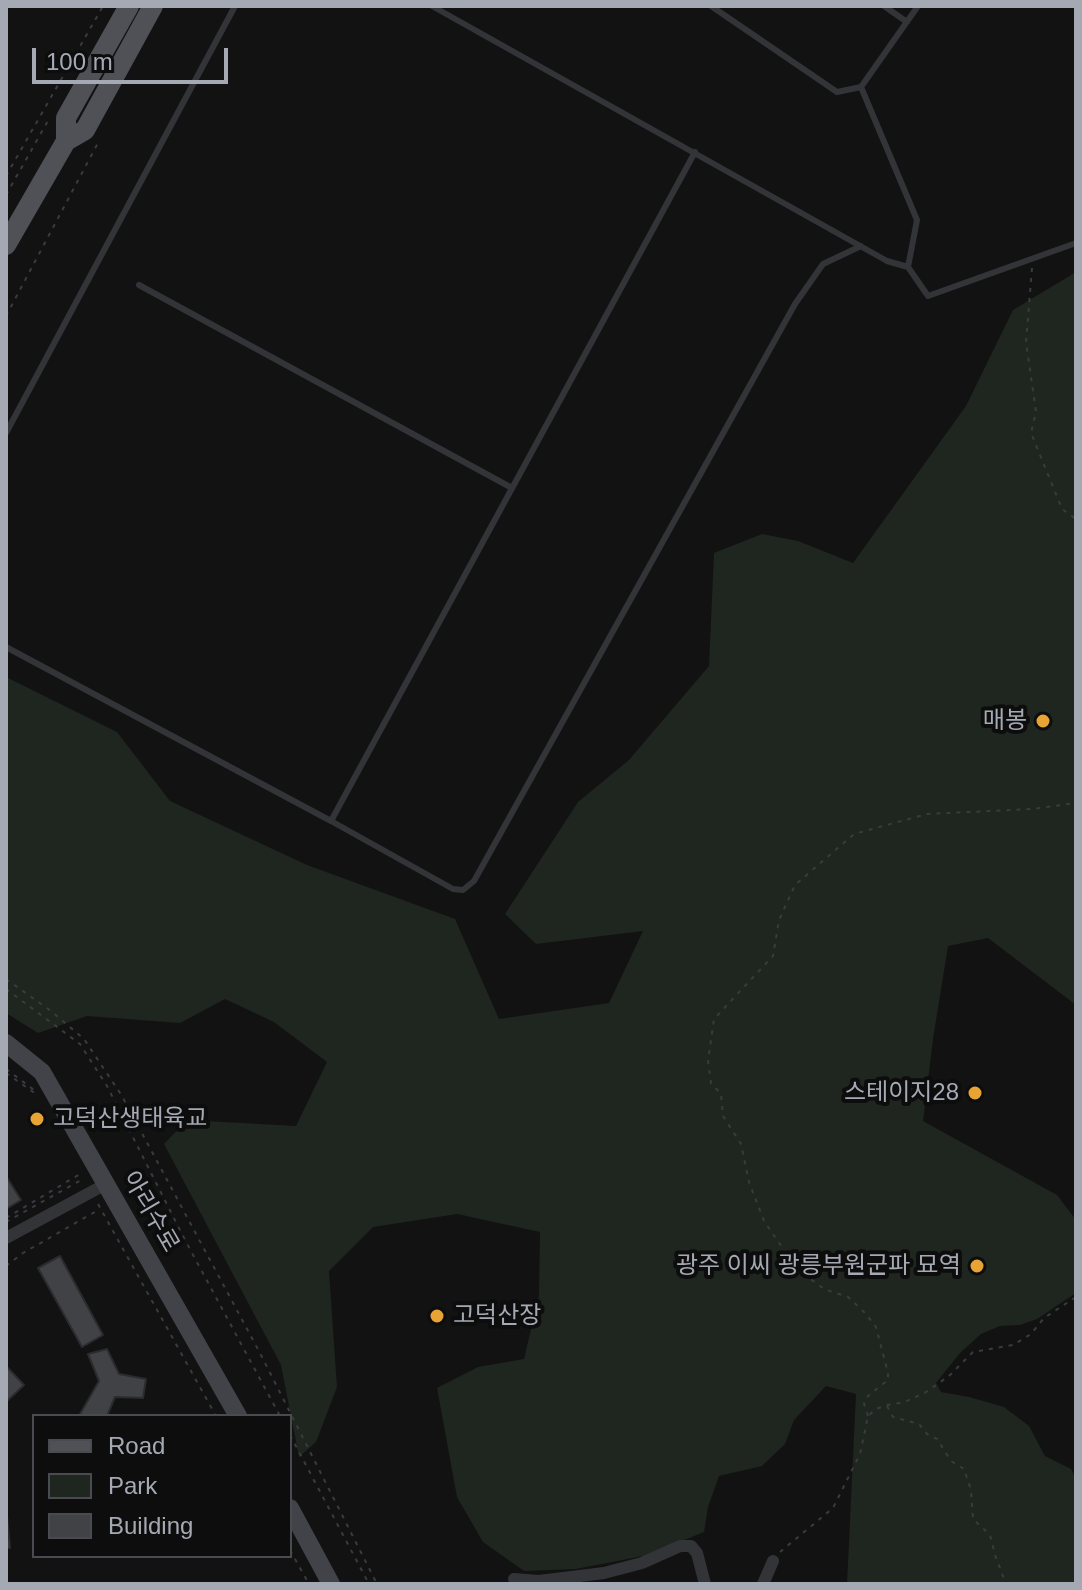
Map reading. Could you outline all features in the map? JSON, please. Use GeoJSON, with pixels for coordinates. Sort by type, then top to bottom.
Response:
{"type":"FeatureCollection","features":[{"type":"Feature","properties":{"kind":"main road"},"geometry":{"type":"LineString","coordinates":[[66,141],[66,118],[129,6]]}},
{"type":"Feature","properties":{"kind":"main road"},"geometry":{"type":"LineString","coordinates":[[6,245],[66,141],[85,130],[153,6]]}},
{"type":"Feature","properties":{"kind":"main road","name":"아리수로"},"geometry":{"type":"LineString","coordinates":[[6,1043],[42,1072],[99,1188],[237,1414]]}},
{"type":"Feature","properties":{"kind":"main road"},"geometry":{"type":"LineString","coordinates":[[292,1512],[331,1584]]}},
{"type":"Feature","properties":{"kind":"street"},"geometry":{"type":"LineString","coordinates":[[6,1238],[99,1188]]}},
{"type":"Feature","properties":{"kind":"street"},"geometry":{"type":"LineString","coordinates":[[514,1579],[539,1581],[604,1573],[642,1563],[680,1546],[691,1546],[697,1553],[705,1584]]}},
{"type":"Feature","properties":{"kind":"street"},"geometry":{"type":"LineString","coordinates":[[763,1584],[773,1561]]}},
{"type":"Feature","properties":{"kind":"lane"},"geometry":{"type":"LineString","coordinates":[[6,433],[235,6]]}},
{"type":"Feature","properties":{"kind":"lane"},"geometry":{"type":"LineString","coordinates":[[432,6],[887,261],[908,267],[928,296],[1076,243]]}},
{"type":"Feature","properties":{"kind":"lane"},"geometry":{"type":"LineString","coordinates":[[711,6],[837,92],[861,87],[918,6]]}},
{"type":"Feature","properties":{"kind":"lane"},"geometry":{"type":"LineString","coordinates":[[884,6],[907,22]]}},
{"type":"Feature","properties":{"kind":"lane"},"geometry":{"type":"LineString","coordinates":[[861,87],[917,220],[908,267]]}},
{"type":"Feature","properties":{"kind":"lane"},"geometry":{"type":"LineString","coordinates":[[331,821],[695,152]]}},
{"type":"Feature","properties":{"kind":"lane"},"geometry":{"type":"LineString","coordinates":[[6,647],[453,889],[463,890],[474,881],[795,304],[823,264],[861,246]]}},
{"type":"Feature","properties":{"kind":"lane"},"geometry":{"type":"LineString","coordinates":[[139,285],[512,488]]}},
{"type":"Feature","properties":{"kind":"path"},"geometry":{"type":"LineString","coordinates":[[6,176],[103,6]]}},
{"type":"Feature","properties":{"kind":"path"},"geometry":{"type":"LineString","coordinates":[[6,316],[103,133]]}},
{"type":"Feature","properties":{"kind":"path"},"geometry":{"type":"LineString","coordinates":[[1033,258],[1026,342],[1036,412],[1031,433],[1062,509],[1076,519]]}},
{"type":"Feature","properties":{"kind":"path"},"geometry":{"type":"LineString","coordinates":[[773,1561],[833,1508],[860,1454],[868,1416],[864,1404],[868,1396],[888,1380],[888,1373],[876,1327],[865,1313],[848,1297],[824,1289],[797,1269],[764,1221],[749,1182],[741,1144],[723,1116],[721,1094],[711,1083],[708,1061],[714,1019],[773,956],[779,920],[795,885],[854,834],[927,814],[1032,809],[1076,803]]}},
{"type":"Feature","properties":{"kind":"path"},"geometry":{"type":"LineString","coordinates":[[6,979],[84,1039],[122,1096],[291,1414]]}},
{"type":"Feature","properties":{"kind":"path"},"geometry":{"type":"LineString","coordinates":[[6,989],[80,1044],[107,1086],[185,1240],[279,1414]]}},
{"type":"Feature","properties":{"kind":"path"},"geometry":{"type":"LineString","coordinates":[[6,1073],[40,1097]]}},
{"type":"Feature","properties":{"kind":"path"},"geometry":{"type":"LineString","coordinates":[[6,1220],[85,1177]]}},
{"type":"Feature","properties":{"kind":"path"},"geometry":{"type":"LineString","coordinates":[[99,1188],[100,1209],[215,1414]]}},
{"type":"Feature","properties":{"kind":"path"},"geometry":{"type":"LineString","coordinates":[[6,1266],[100,1209]]}},
{"type":"Feature","properties":{"kind":"path"},"geometry":{"type":"LineString","coordinates":[[868,1416],[876,1409],[905,1402],[926,1392],[949,1376],[973,1352],[1013,1345],[1031,1334],[1044,1318],[1076,1297]]}},
{"type":"Feature","properties":{"kind":"path"},"geometry":{"type":"LineString","coordinates":[[887,1405],[893,1417],[919,1424],[927,1434],[937,1439],[951,1461],[964,1469],[971,1490],[973,1519],[990,1535],[1006,1584]]}},
{"type":"Feature","properties":{"kind":"path"},"geometry":{"type":"LineString","coordinates":[[292,1416],[377,1584]]}},
{"type":"Feature","properties":{"kind":"path"},"geometry":{"type":"LineString","coordinates":[[292,1439],[369,1584]]}},
{"type":"Feature","properties":{"kind":"path"},"geometry":{"type":"LineString","coordinates":[[292,1554],[309,1584]]}},
{"type":"Feature","properties":{"kind":"green space"},"geometry":{"type":"Polygon","coordinates":[[[1076,272],[1076,1005],[988,938],[948,946],[923,1121],[1057,1195],[1076,1220],[1076,1293],[1037,1319],[1020,1325],[1000,1326],[981,1334],[960,1353],[936,1383],[941,1392],[1004,1407],[1029,1426],[1045,1456],[1071,1469],[1076,1479],[1076,1584],[847,1584],[856,1394],[826,1386],[794,1420],[785,1444],[762,1466],[719,1476],[708,1507],[704,1532],[648,1555],[576,1569],[524,1571],[483,1542],[457,1497],[437,1388],[478,1367],[524,1359],[539,1295],[540,1232],[457,1214],[373,1227],[329,1271],[337,1387],[316,1442],[299,1457],[281,1365],[164,1144],[187,1120],[296,1126],[327,1062],[274,1022],[225,999],[180,1023],[87,1016],[38,1033],[6,1013],[6,677],[117,732],[170,801],[307,865],[455,919],[499,1019],[609,1003],[643,931],[536,944],[505,914],[578,802],[629,760],[709,666],[714,553],[762,534],[798,541],[853,563],[966,406],[1013,310],[1076,272]]]}},
{"type":"Feature","properties":{"kind":"building"},"geometry":{"type":"Polygon","coordinates":[[[6,1176],[21,1200],[6,1209],[6,1176]]]}},
{"type":"Feature","properties":{"kind":"building"},"geometry":{"type":"Polygon","coordinates":[[[60,1256],[103,1335],[82,1347],[38,1268],[60,1256]]]}},
{"type":"Feature","properties":{"kind":"building"},"geometry":{"type":"Polygon","coordinates":[[[107,1349],[119,1374],[146,1379],[143,1398],[115,1397],[108,1414],[80,1414],[99,1381],[88,1354],[107,1349]]]}},
{"type":"Feature","properties":{"kind":"building"},"geometry":{"type":"Polygon","coordinates":[[[6,1366],[24,1385],[6,1402],[6,1366]]]}},
{"type":"Feature","properties":{"kind":"building"},"geometry":{"type":"Polygon","coordinates":[[[6,1505],[10,1548],[6,1548],[6,1505]]]}},
{"type":"Feature","properties":{"kind":"place","name":"매봉"},"geometry":{"type":"Point","coordinates":[1043,721]}},
{"type":"Feature","properties":{"kind":"place","name":"스테이지28"},"geometry":{"type":"Point","coordinates":[975,1093]}},
{"type":"Feature","properties":{"kind":"place","name":"고덕산생태육교"},"geometry":{"type":"Point","coordinates":[37,1119]}},
{"type":"Feature","properties":{"kind":"place","name":"광주 이씨 광릉부원군파 묘역"},"geometry":{"type":"Point","coordinates":[977,1266]}},
{"type":"Feature","properties":{"kind":"place","name":"고덕산장"},"geometry":{"type":"Point","coordinates":[437,1316]}}]}
